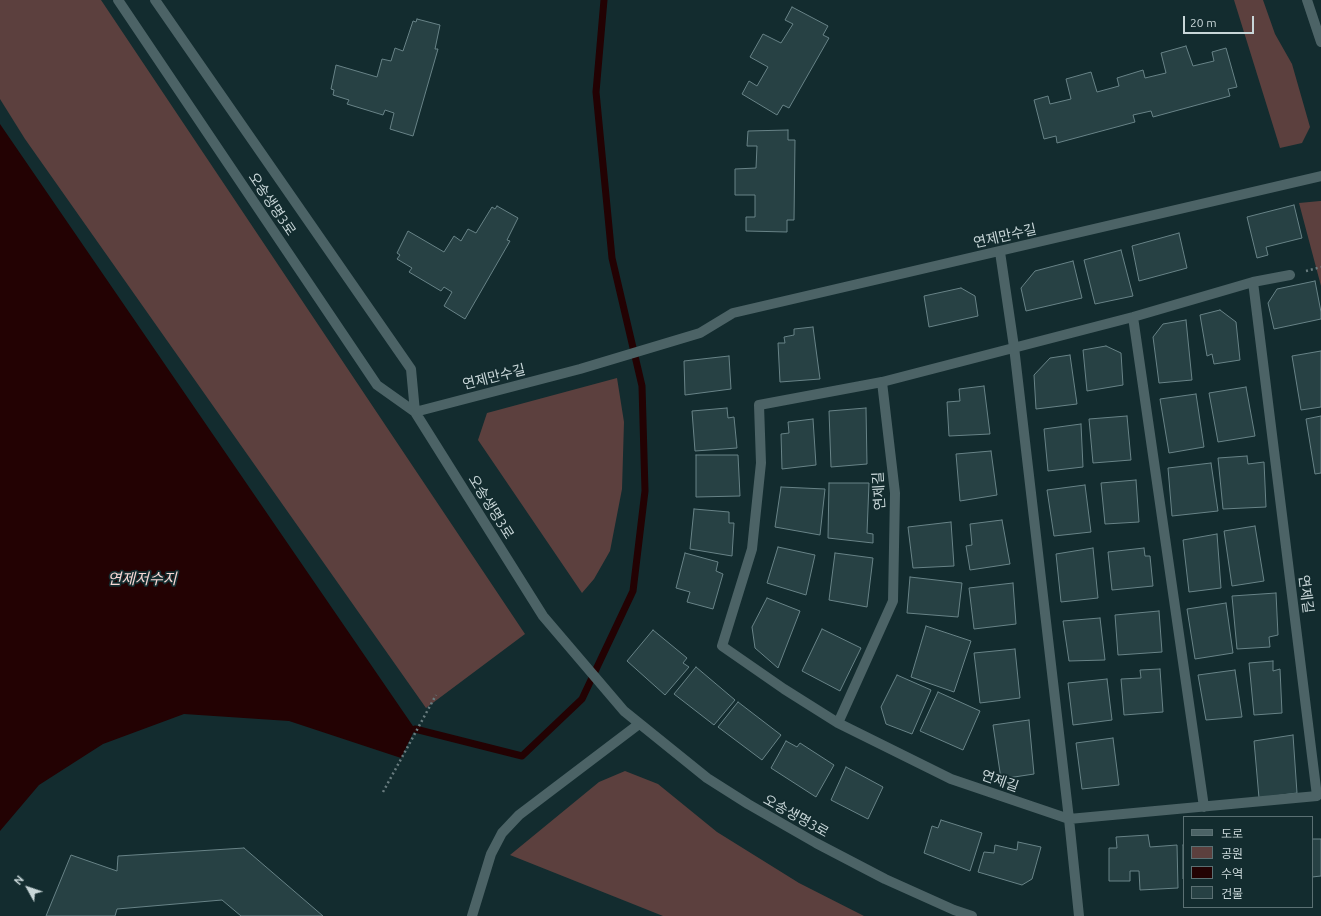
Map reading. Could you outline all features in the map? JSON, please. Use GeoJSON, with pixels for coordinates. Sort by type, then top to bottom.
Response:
{"type":"FeatureCollection","features":[{"type":"Feature","properties":{"kind":"street","name":"오송생명3로"},"geometry":{"type":"LineString","coordinates":[[118,0],[377,385],[415,412],[543,616],[624,711],[707,778],[748,804],[816,843],[885,879],[954,910],[972,916]]}},
{"type":"Feature","properties":{"kind":"street","name":"오송생명3로"},"geometry":{"type":"LineString","coordinates":[[155,0],[411,369],[415,412]]}},
{"type":"Feature","properties":{"kind":"street"},"geometry":{"type":"LineString","coordinates":[[1307,0],[1321,42]]}},
{"type":"Feature","properties":{"kind":"street","name":"연제만수길"},"geometry":{"type":"LineString","coordinates":[[415,412],[580,369],[700,333],[733,314],[1321,176]]}},
{"type":"Feature","properties":{"kind":"street"},"geometry":{"type":"LineString","coordinates":[[1000,252],[1014,347],[1079,916]]}},
{"type":"Feature","properties":{"kind":"street"},"geometry":{"type":"LineString","coordinates":[[882,382],[1133,317],[1253,282],[1290,275]]}},
{"type":"Feature","properties":{"kind":"street","name":"연제길"},"geometry":{"type":"LineString","coordinates":[[838,723],[893,601],[895,493],[882,382],[759,405],[761,463],[752,549],[722,646],[784,689],[838,723],[951,779],[1069,819],[1317,796],[1253,282]]}},
{"type":"Feature","properties":{"kind":"street"},"geometry":{"type":"LineString","coordinates":[[1133,317],[1204,806]]}},
{"type":"Feature","properties":{"kind":"street"},"geometry":{"type":"LineString","coordinates":[[472,916],[491,854],[502,833],[519,815],[639,724]]}},
{"type":"Feature","properties":{"kind":"path"},"geometry":{"type":"LineString","coordinates":[[383,792],[436,695]]}},
{"type":"Feature","properties":{"kind":"green space"},"geometry":{"type":"Polygon","coordinates":[[[0,0],[101,0],[525,634],[426,708],[25,139],[0,99],[0,0]]]}},
{"type":"Feature","properties":{"kind":"green space"},"geometry":{"type":"Polygon","coordinates":[[[1234,0],[1263,0],[1275,34],[1292,64],[1310,127],[1302,143],[1280,148],[1234,0]]]}},
{"type":"Feature","properties":{"kind":"green space"},"geometry":{"type":"Polygon","coordinates":[[[1321,201],[1321,286],[1299,203],[1321,201]]]}},
{"type":"Feature","properties":{"kind":"green space"},"geometry":{"type":"Polygon","coordinates":[[[617,378],[624,422],[622,489],[610,551],[594,579],[582,593],[478,440],[487,413],[617,378]]]}},
{"type":"Feature","properties":{"kind":"green space"},"geometry":{"type":"Polygon","coordinates":[[[625,771],[658,784],[717,832],[799,883],[864,916],[663,916],[510,855],[599,782],[625,771]]]}},
{"type":"Feature","properties":{"kind":"water","name":"연제저수지"},"geometry":{"type":"Polygon","coordinates":[[[0,124],[415,729],[401,758],[289,721],[184,714],[103,744],[39,785],[0,831],[0,124]]]}},
{"type":"Feature","properties":{"kind":"building"},"geometry":{"type":"Polygon","coordinates":[[[792,7],[828,26],[823,35],[829,38],[789,108],[783,105],[777,115],[742,94],[749,81],[757,86],[768,67],[750,57],[763,34],[781,43],[793,24],[785,20],[792,7]]]}},
{"type":"Feature","properties":{"kind":"building"},"geometry":{"type":"Polygon","coordinates":[[[417,19],[440,25],[435,49],[438,49],[413,136],[390,129],[394,113],[385,110],[383,115],[347,104],[349,100],[333,95],[334,90],[331,89],[336,65],[377,77],[382,59],[391,61],[395,48],[403,51],[413,21],[416,22],[417,19]]]}},
{"type":"Feature","properties":{"kind":"building"},"geometry":{"type":"Polygon","coordinates":[[[1186,46],[1193,66],[1214,61],[1212,52],[1226,48],[1237,87],[1228,89],[1230,96],[1153,117],[1151,111],[1133,115],[1135,122],[1057,143],[1056,136],[1044,139],[1034,100],[1048,96],[1050,104],[1071,99],[1066,79],[1091,72],[1097,92],[1119,86],[1117,78],[1143,70],[1145,78],[1166,73],[1161,53],[1186,46]]]}},
{"type":"Feature","properties":{"kind":"building"},"geometry":{"type":"Polygon","coordinates":[[[788,130],[788,140],[795,140],[794,220],[787,220],[787,232],[746,231],[746,217],[755,217],[755,195],[735,195],[735,169],[756,168],[757,146],[747,146],[748,131],[788,130]]]}},
{"type":"Feature","properties":{"kind":"building"},"geometry":{"type":"Polygon","coordinates":[[[1294,205],[1302,238],[1266,247],[1268,255],[1257,258],[1247,217],[1294,205]]]}},
{"type":"Feature","properties":{"kind":"building"},"geometry":{"type":"Polygon","coordinates":[[[497,206],[518,218],[507,240],[510,241],[465,319],[444,306],[452,292],[444,287],[441,291],[409,272],[412,268],[397,259],[400,255],[397,253],[408,231],[444,252],[454,236],[461,241],[468,229],[476,233],[492,207],[495,209],[497,206]]]}},
{"type":"Feature","properties":{"kind":"building"},"geometry":{"type":"Polygon","coordinates":[[[1179,233],[1187,268],[1139,281],[1132,246],[1179,233]]]}},
{"type":"Feature","properties":{"kind":"building"},"geometry":{"type":"Polygon","coordinates":[[[1121,250],[1133,296],[1095,304],[1084,260],[1121,250]]]}},
{"type":"Feature","properties":{"kind":"building"},"geometry":{"type":"Polygon","coordinates":[[[1073,261],[1082,298],[1026,311],[1021,288],[1035,271],[1073,261]]]}},
{"type":"Feature","properties":{"kind":"building"},"geometry":{"type":"Polygon","coordinates":[[[1315,281],[1321,319],[1274,329],[1268,303],[1277,289],[1315,281]]]}},
{"type":"Feature","properties":{"kind":"building"},"geometry":{"type":"Polygon","coordinates":[[[961,288],[975,296],[978,316],[929,327],[924,296],[961,288]]]}},
{"type":"Feature","properties":{"kind":"building"},"geometry":{"type":"Polygon","coordinates":[[[1220,310],[1236,322],[1240,360],[1214,364],[1212,354],[1207,356],[1200,315],[1220,310]]]}},
{"type":"Feature","properties":{"kind":"building"},"geometry":{"type":"Polygon","coordinates":[[[1186,320],[1192,380],[1159,383],[1153,337],[1163,324],[1186,320]]]}},
{"type":"Feature","properties":{"kind":"building"},"geometry":{"type":"Polygon","coordinates":[[[813,327],[820,379],[780,382],[778,343],[785,343],[784,337],[794,335],[794,329],[813,327]]]}},
{"type":"Feature","properties":{"kind":"building"},"geometry":{"type":"Polygon","coordinates":[[[1106,346],[1121,353],[1123,385],[1087,391],[1083,350],[1106,346]]]}},
{"type":"Feature","properties":{"kind":"building"},"geometry":{"type":"Polygon","coordinates":[[[1321,351],[1321,407],[1301,410],[1292,356],[1321,351]]]}},
{"type":"Feature","properties":{"kind":"building"},"geometry":{"type":"Polygon","coordinates":[[[1070,355],[1077,404],[1036,409],[1034,375],[1050,358],[1070,355]]]}},
{"type":"Feature","properties":{"kind":"building"},"geometry":{"type":"Polygon","coordinates":[[[729,356],[731,389],[685,395],[684,361],[729,356]]]}},
{"type":"Feature","properties":{"kind":"building"},"geometry":{"type":"Polygon","coordinates":[[[984,386],[990,434],[949,436],[947,402],[960,401],[959,389],[984,386]]]}},
{"type":"Feature","properties":{"kind":"building"},"geometry":{"type":"Polygon","coordinates":[[[1246,387],[1255,436],[1218,442],[1209,393],[1246,387]]]}},
{"type":"Feature","properties":{"kind":"building"},"geometry":{"type":"Polygon","coordinates":[[[1196,394],[1204,447],[1169,453],[1160,399],[1196,394]]]}},
{"type":"Feature","properties":{"kind":"building"},"geometry":{"type":"Polygon","coordinates":[[[727,408],[728,418],[734,417],[737,448],[695,451],[692,411],[727,408]]]}},
{"type":"Feature","properties":{"kind":"building"},"geometry":{"type":"Polygon","coordinates":[[[866,408],[867,464],[831,467],[829,411],[866,408]]]}},
{"type":"Feature","properties":{"kind":"building"},"geometry":{"type":"Polygon","coordinates":[[[1127,416],[1131,460],[1093,463],[1089,419],[1127,416]]]}},
{"type":"Feature","properties":{"kind":"building"},"geometry":{"type":"Polygon","coordinates":[[[1321,416],[1321,473],[1315,474],[1306,419],[1321,416]]]}},
{"type":"Feature","properties":{"kind":"building"},"geometry":{"type":"Polygon","coordinates":[[[813,419],[816,465],[782,469],[781,434],[789,433],[788,422],[813,419]]]}},
{"type":"Feature","properties":{"kind":"building"},"geometry":{"type":"Polygon","coordinates":[[[1081,424],[1083,467],[1048,471],[1044,429],[1081,424]]]}},
{"type":"Feature","properties":{"kind":"building"},"geometry":{"type":"Polygon","coordinates":[[[991,451],[997,495],[960,501],[956,454],[991,451]]]}},
{"type":"Feature","properties":{"kind":"building"},"geometry":{"type":"Polygon","coordinates":[[[696,455],[738,455],[740,496],[696,497],[696,455]]]}},
{"type":"Feature","properties":{"kind":"building"},"geometry":{"type":"Polygon","coordinates":[[[1247,456],[1248,464],[1264,462],[1266,507],[1223,509],[1218,458],[1247,456]]]}},
{"type":"Feature","properties":{"kind":"building"},"geometry":{"type":"Polygon","coordinates":[[[1211,463],[1218,511],[1172,516],[1168,468],[1211,463]]]}},
{"type":"Feature","properties":{"kind":"building"},"geometry":{"type":"Polygon","coordinates":[[[1136,480],[1139,522],[1105,524],[1101,483],[1136,480]]]}},
{"type":"Feature","properties":{"kind":"building"},"geometry":{"type":"Polygon","coordinates":[[[829,483],[869,483],[867,533],[873,534],[873,543],[828,538],[829,483]]]}},
{"type":"Feature","properties":{"kind":"building"},"geometry":{"type":"Polygon","coordinates":[[[1085,485],[1091,532],[1054,536],[1047,490],[1085,485]]]}},
{"type":"Feature","properties":{"kind":"building"},"geometry":{"type":"Polygon","coordinates":[[[781,487],[825,489],[820,535],[775,527],[781,487]]]}},
{"type":"Feature","properties":{"kind":"building"},"geometry":{"type":"Polygon","coordinates":[[[694,509],[729,512],[729,523],[734,523],[732,556],[690,549],[694,509]]]}},
{"type":"Feature","properties":{"kind":"building"},"geometry":{"type":"Polygon","coordinates":[[[1002,520],[1010,564],[970,570],[966,546],[972,545],[970,524],[1002,520]]]}},
{"type":"Feature","properties":{"kind":"building"},"geometry":{"type":"Polygon","coordinates":[[[951,522],[954,566],[913,568],[908,527],[951,522]]]}},
{"type":"Feature","properties":{"kind":"building"},"geometry":{"type":"Polygon","coordinates":[[[1255,526],[1264,581],[1232,586],[1224,531],[1255,526]]]}},
{"type":"Feature","properties":{"kind":"building"},"geometry":{"type":"Polygon","coordinates":[[[1217,534],[1221,588],[1189,592],[1183,540],[1217,534]]]}},
{"type":"Feature","properties":{"kind":"building"},"geometry":{"type":"Polygon","coordinates":[[[778,547],[815,555],[806,595],[767,583],[778,547]]]}},
{"type":"Feature","properties":{"kind":"building"},"geometry":{"type":"Polygon","coordinates":[[[1093,548],[1098,598],[1061,602],[1056,554],[1093,548]]]}},
{"type":"Feature","properties":{"kind":"building"},"geometry":{"type":"Polygon","coordinates":[[[1144,548],[1145,556],[1150,556],[1153,586],[1112,590],[1108,552],[1144,548]]]}},
{"type":"Feature","properties":{"kind":"building"},"geometry":{"type":"Polygon","coordinates":[[[685,553],[718,562],[716,571],[723,574],[713,609],[687,602],[690,592],[676,588],[685,553]]]}},
{"type":"Feature","properties":{"kind":"building"},"geometry":{"type":"Polygon","coordinates":[[[835,553],[873,558],[867,607],[829,600],[835,553]]]}},
{"type":"Feature","properties":{"kind":"building"},"geometry":{"type":"Polygon","coordinates":[[[910,577],[962,583],[958,617],[907,613],[910,577]]]}},
{"type":"Feature","properties":{"kind":"building"},"geometry":{"type":"Polygon","coordinates":[[[1013,583],[1016,624],[974,629],[969,588],[1013,583]]]}},
{"type":"Feature","properties":{"kind":"building"},"geometry":{"type":"Polygon","coordinates":[[[1276,593],[1278,635],[1269,637],[1270,647],[1237,649],[1232,596],[1276,593]]]}},
{"type":"Feature","properties":{"kind":"building"},"geometry":{"type":"Polygon","coordinates":[[[767,598],[800,611],[778,668],[755,648],[752,627],[767,598]]]}},
{"type":"Feature","properties":{"kind":"building"},"geometry":{"type":"Polygon","coordinates":[[[1226,603],[1233,653],[1195,659],[1187,609],[1226,603]]]}},
{"type":"Feature","properties":{"kind":"building"},"geometry":{"type":"Polygon","coordinates":[[[1159,611],[1162,652],[1118,655],[1115,615],[1159,611]]]}},
{"type":"Feature","properties":{"kind":"building"},"geometry":{"type":"Polygon","coordinates":[[[1100,618],[1105,660],[1069,661],[1063,621],[1100,618]]]}},
{"type":"Feature","properties":{"kind":"building"},"geometry":{"type":"Polygon","coordinates":[[[926,626],[971,641],[954,692],[911,677],[926,626]]]}},
{"type":"Feature","properties":{"kind":"building"},"geometry":{"type":"Polygon","coordinates":[[[822,629],[861,648],[840,691],[802,671],[822,629]]]}},
{"type":"Feature","properties":{"kind":"building"},"geometry":{"type":"Polygon","coordinates":[[[653,630],[687,658],[683,663],[689,667],[665,695],[627,661],[653,630]]]}},
{"type":"Feature","properties":{"kind":"building"},"geometry":{"type":"Polygon","coordinates":[[[1015,649],[1020,698],[980,703],[974,653],[1015,649]]]}},
{"type":"Feature","properties":{"kind":"building"},"geometry":{"type":"Polygon","coordinates":[[[1273,661],[1273,671],[1280,669],[1282,713],[1254,715],[1249,663],[1273,661]]]}},
{"type":"Feature","properties":{"kind":"building"},"geometry":{"type":"Polygon","coordinates":[[[696,667],[735,700],[714,725],[674,694],[696,667]]]}},
{"type":"Feature","properties":{"kind":"building"},"geometry":{"type":"Polygon","coordinates":[[[1160,669],[1163,712],[1124,715],[1121,679],[1141,678],[1140,670],[1160,669]]]}},
{"type":"Feature","properties":{"kind":"building"},"geometry":{"type":"Polygon","coordinates":[[[1235,670],[1242,717],[1206,720],[1198,675],[1235,670]]]}},
{"type":"Feature","properties":{"kind":"building"},"geometry":{"type":"Polygon","coordinates":[[[897,675],[931,690],[912,734],[886,724],[881,707],[897,675]]]}},
{"type":"Feature","properties":{"kind":"building"},"geometry":{"type":"Polygon","coordinates":[[[1107,679],[1112,720],[1073,725],[1068,683],[1107,679]]]}},
{"type":"Feature","properties":{"kind":"building"},"geometry":{"type":"Polygon","coordinates":[[[938,692],[980,711],[963,750],[920,731],[938,692]]]}},
{"type":"Feature","properties":{"kind":"building"},"geometry":{"type":"Polygon","coordinates":[[[738,702],[781,735],[762,760],[718,727],[738,702]]]}},
{"type":"Feature","properties":{"kind":"building"},"geometry":{"type":"Polygon","coordinates":[[[1029,720],[1034,774],[1001,779],[993,725],[1029,720]]]}},
{"type":"Feature","properties":{"kind":"building"},"geometry":{"type":"Polygon","coordinates":[[[1293,735],[1297,793],[1259,798],[1254,741],[1293,735]]]}},
{"type":"Feature","properties":{"kind":"building"},"geometry":{"type":"Polygon","coordinates":[[[1113,738],[1119,785],[1082,789],[1076,743],[1113,738]]]}},
{"type":"Feature","properties":{"kind":"building"},"geometry":{"type":"Polygon","coordinates":[[[786,741],[797,747],[800,743],[834,765],[816,797],[771,768],[786,741]]]}},
{"type":"Feature","properties":{"kind":"building"},"geometry":{"type":"Polygon","coordinates":[[[846,767],[883,787],[868,819],[831,800],[846,767]]]}},
{"type":"Feature","properties":{"kind":"building"},"geometry":{"type":"Polygon","coordinates":[[[941,820],[982,833],[970,871],[924,853],[932,826],[938,828],[941,820]]]}},
{"type":"Feature","properties":{"kind":"building"},"geometry":{"type":"Polygon","coordinates":[[[1148,835],[1150,847],[1177,845],[1178,888],[1140,890],[1139,871],[1130,871],[1130,881],[1109,881],[1109,848],[1117,848],[1116,837],[1148,835]]]}},
{"type":"Feature","properties":{"kind":"building"},"geometry":{"type":"Polygon","coordinates":[[[1313,839],[1321,839],[1321,876],[1313,877],[1313,839]]]}},
{"type":"Feature","properties":{"kind":"building"},"geometry":{"type":"Polygon","coordinates":[[[1018,842],[1041,847],[1032,879],[1022,885],[978,872],[984,852],[994,853],[995,845],[1017,850],[1018,842]]]}},
{"type":"Feature","properties":{"kind":"building"},"geometry":{"type":"Polygon","coordinates":[[[244,848],[323,916],[241,916],[222,900],[117,909],[115,916],[46,916],[71,855],[117,871],[118,856],[244,848]]]}},
{"type":"Feature","properties":{"kind":"waterway"},"geometry":{"type":"LineString","coordinates":[[415,729],[522,756],[582,699],[633,591],[645,491],[642,386],[612,258],[596,92],[604,0]]}}]}
